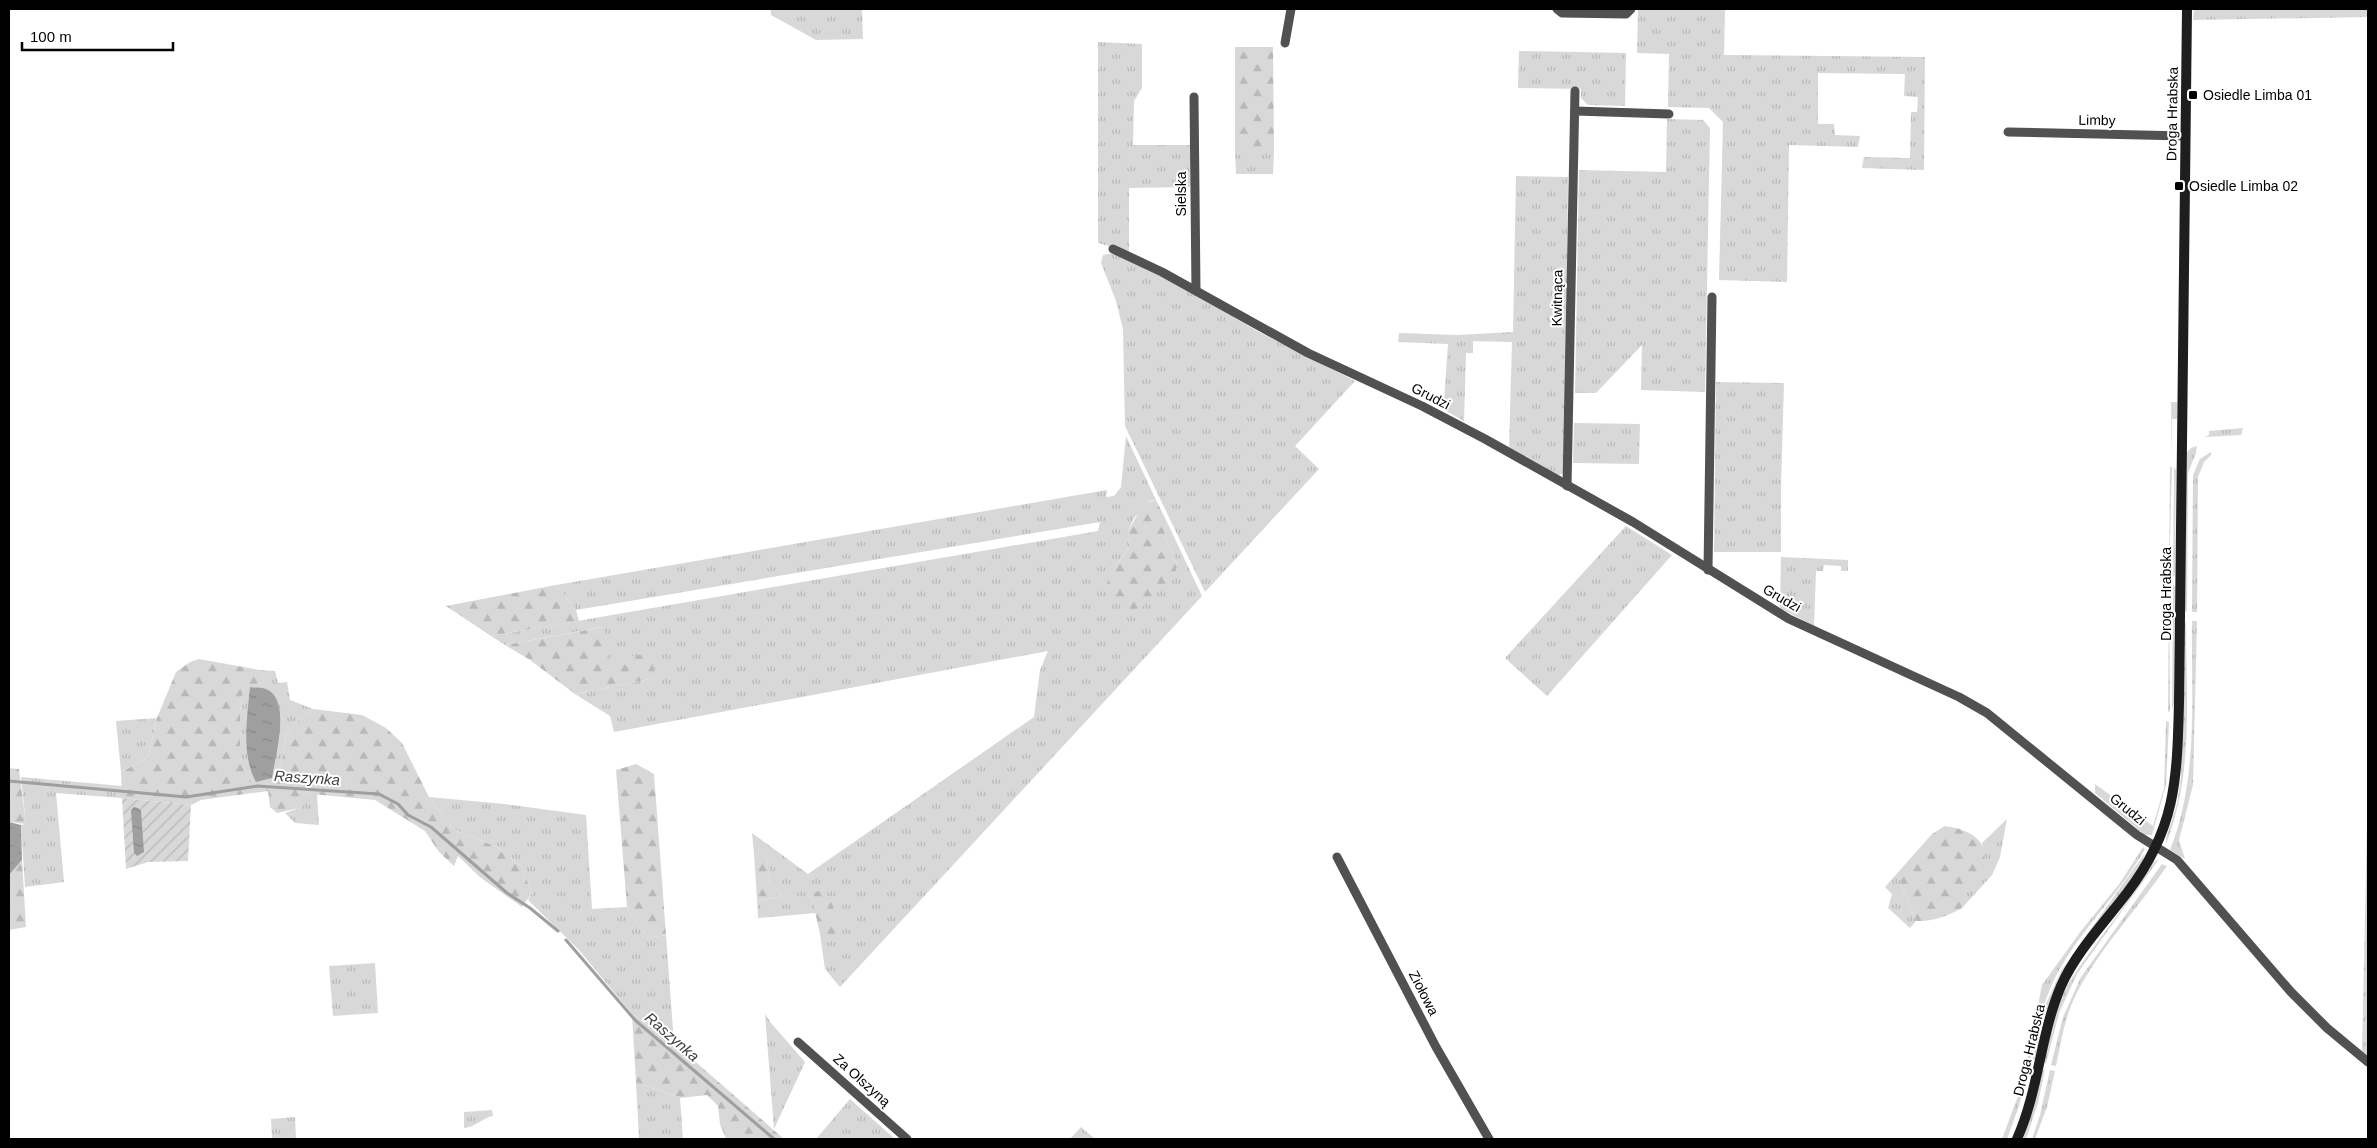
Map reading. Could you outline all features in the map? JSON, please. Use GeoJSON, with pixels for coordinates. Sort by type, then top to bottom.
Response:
{"type":"FeatureCollection","features":[{"type":"Feature","properties":{"kind":"street"},"geometry":{"type":"LineString","coordinates":[[1285,43],[1291,9]]}},
{"type":"Feature","properties":{"kind":"street"},"geometry":{"type":"LineString","coordinates":[[1557,9],[1562,13],[1626,14],[1631,9]]}},
{"type":"Feature","properties":{"kind":"street","name":"Droga Hrabska"},"geometry":{"type":"LineString","coordinates":[[2017,1139],[2031,1099],[2048,1020],[2062,984],[2075,961],[2129,891],[2156,848],[2168,817],[2177,769],[2187,9]]}},
{"type":"Feature","properties":{"kind":"street","name":"Kwitnąca"},"geometry":{"type":"LineString","coordinates":[[1567,486],[1575,91]]}},
{"type":"Feature","properties":{"kind":"street","name":"Sielska"},"geometry":{"type":"LineString","coordinates":[[1194,97],[1196,290]]}},
{"type":"Feature","properties":{"kind":"street"},"geometry":{"type":"LineString","coordinates":[[1575,111],[1670,114]]}},
{"type":"Feature","properties":{"kind":"street","name":"Limby"},"geometry":{"type":"LineString","coordinates":[[2008,132],[2185,136]]}},
{"type":"Feature","properties":{"kind":"street","name":"Grudzi"},"geometry":{"type":"LineString","coordinates":[[1113,249],[1196,290],[1308,353],[1461,426],[1633,522],[1708,570],[1789,618],[1959,697],[1987,713],[2137,835],[2180,862],[2291,992],[2328,1028],[2368,1062]]}},
{"type":"Feature","properties":{"kind":"street"},"geometry":{"type":"LineString","coordinates":[[1708,570],[1712,297]]}},
{"type":"Feature","properties":{"kind":"street","name":"Ziołowa"},"geometry":{"type":"LineString","coordinates":[[1337,857],[1436,1047],[1489,1139]]}},
{"type":"Feature","properties":{"kind":"street","name":"Za Olszyną"},"geometry":{"type":"LineString","coordinates":[[798,1042],[907,1139]]}},
{"type":"Feature","properties":{"kind":"green space"},"geometry":{"type":"Polygon","coordinates":[[[771,9],[862,9],[863,39],[816,40],[771,15],[771,9]]]}},
{"type":"Feature","properties":{"kind":"green space"},"geometry":{"type":"Polygon","coordinates":[[[1638,9],[1725,9],[1724,55],[1925,57],[1924,170],[1862,168],[1864,157],[1910,158],[1911,112],[1917,112],[1918,97],[1904,96],[1905,74],[1818,73],[1818,124],[1834,124],[1835,135],[1860,136],[1858,147],[1789,145],[1787,282],[1719,280],[1723,122],[1709,108],[1668,107],[1669,54],[1637,53],[1638,9]]]}},
{"type":"Feature","properties":{"kind":"green space"},"geometry":{"type":"Polygon","coordinates":[[[2194,9],[2368,9],[2368,17],[2193,20],[2194,9]]]}},
{"type":"Feature","properties":{"kind":"green space"},"geometry":{"type":"Polygon","coordinates":[[[1098,42],[1142,44],[1142,88],[1134,101],[1133,145],[1191,145],[1190,187],[1129,188],[1129,252],[1098,243],[1098,42]]]}},
{"type":"Feature","properties":{"kind":"green space"},"geometry":{"type":"Polygon","coordinates":[[[1235,47],[1273,47],[1274,151],[1235,151],[1235,47]]]}},
{"type":"Feature","properties":{"kind":"green space"},"geometry":{"type":"Polygon","coordinates":[[[1519,51],[1626,53],[1625,106],[1588,105],[1581,98],[1581,89],[1518,88],[1519,51]]]}},
{"type":"Feature","properties":{"kind":"green space"},"geometry":{"type":"Polygon","coordinates":[[[1667,119],[1703,120],[1710,128],[1705,392],[1641,390],[1642,345],[1596,393],[1575,393],[1579,170],[1666,172],[1667,119]]]}},
{"type":"Feature","properties":{"kind":"green space"},"geometry":{"type":"Polygon","coordinates":[[[1235,151],[1274,151],[1273,174],[1236,174],[1235,151]]]}},
{"type":"Feature","properties":{"kind":"green space"},"geometry":{"type":"Polygon","coordinates":[[[1516,176],[1568,177],[1565,469],[1564,473],[1557,476],[1509,448],[1512,342],[1473,341],[1473,353],[1466,353],[1464,421],[1437,406],[1444,401],[1448,344],[1398,342],[1399,333],[1457,335],[1513,332],[1516,176]]]}},
{"type":"Feature","properties":{"kind":"green space"},"geometry":{"type":"Polygon","coordinates":[[[1114,253],[1169,278],[1259,332],[1355,381],[1295,446],[1319,469],[1205,592],[1125,426],[1123,329],[1116,301],[1101,263],[1103,255],[1114,253]]]}},
{"type":"Feature","properties":{"kind":"green space"},"geometry":{"type":"Polygon","coordinates":[[[1716,382],[1784,383],[1781,552],[1714,552],[1716,382]]]}},
{"type":"Feature","properties":{"kind":"green space"},"geometry":{"type":"Polygon","coordinates":[[[2171,402],[2177,402],[2177,419],[2172,419],[2172,460],[2171,402]]]}},
{"type":"Feature","properties":{"kind":"green space"},"geometry":{"type":"Polygon","coordinates":[[[1574,423],[1640,424],[1639,464],[1573,463],[1574,423]]]}},
{"type":"Feature","properties":{"kind":"green space"},"geometry":{"type":"Polygon","coordinates":[[[2243,428],[2241,435],[2205,437],[2209,435],[2209,431],[2243,428]]]}},
{"type":"Feature","properties":{"kind":"green space"},"geometry":{"type":"Polygon","coordinates":[[[1126,436],[1156,500],[1149,501],[1134,518],[1128,531],[1130,545],[1114,569],[1177,565],[1165,537],[1167,522],[1202,596],[840,987],[825,969],[820,934],[837,934],[811,894],[816,913],[758,918],[757,900],[781,898],[780,891],[770,885],[767,857],[754,853],[752,833],[808,874],[1034,717],[1040,670],[1048,651],[614,732],[610,716],[575,694],[655,678],[609,661],[602,627],[505,645],[491,636],[1098,531],[1100,522],[576,610],[556,585],[1107,490],[1106,497],[1114,496],[1121,487],[1126,436]]]}},
{"type":"Feature","properties":{"kind":"green space"},"geometry":{"type":"Polygon","coordinates":[[[2197,446],[2188,473],[2187,612],[2184,610],[2186,453],[2191,448],[2197,446]]]}},
{"type":"Feature","properties":{"kind":"green space"},"geometry":{"type":"Polygon","coordinates":[[[2211,452],[2211,455],[2204,462],[2198,477],[2197,612],[2192,612],[2193,475],[2200,459],[2211,452]]]}},
{"type":"Feature","properties":{"kind":"green space"},"geometry":{"type":"Polygon","coordinates":[[[2170,467],[2172,467],[2169,577],[2170,467]]]}},
{"type":"Feature","properties":{"kind":"green space"},"geometry":{"type":"Polygon","coordinates":[[[2174,467],[2176,470],[2175,575],[2173,577],[2174,467]]]}},
{"type":"Feature","properties":{"kind":"green space"},"geometry":{"type":"Polygon","coordinates":[[[1156,500],[1167,522],[1165,537],[1177,565],[1175,575],[1136,613],[1118,602],[1107,583],[1130,545],[1128,531],[1140,510],[1141,504],[1156,500]]]}},
{"type":"Feature","properties":{"kind":"green space"},"geometry":{"type":"Polygon","coordinates":[[[1626,526],[1672,555],[1547,696],[1505,658],[1626,526]]]}},
{"type":"Feature","properties":{"kind":"green space"},"geometry":{"type":"Polygon","coordinates":[[[1781,557],[1848,560],[1848,571],[1841,571],[1841,566],[1824,565],[1823,571],[1816,571],[1814,626],[1780,608],[1781,557]]]}},
{"type":"Feature","properties":{"kind":"green space"},"geometry":{"type":"Polygon","coordinates":[[[2169,584],[2170,711],[2168,712],[2169,584]]]}},
{"type":"Feature","properties":{"kind":"green space"},"geometry":{"type":"Polygon","coordinates":[[[2173,584],[2175,587],[2174,704],[2172,709],[2173,584]]]}},
{"type":"Feature","properties":{"kind":"green space"},"geometry":{"type":"Polygon","coordinates":[[[556,585],[576,610],[579,621],[491,636],[446,606],[556,585]]]}},
{"type":"Feature","properties":{"kind":"green space"},"geometry":{"type":"Polygon","coordinates":[[[2192,621],[2197,621],[2193,785],[2179,840],[2185,859],[2170,850],[2186,794],[2192,737],[2192,621]]]}},
{"type":"Feature","properties":{"kind":"green space"},"geometry":{"type":"Polygon","coordinates":[[[2186,622],[2187,706],[2185,763],[2175,817],[2166,844],[2166,838],[2177,804],[2181,777],[2184,624],[2186,622]]]}},
{"type":"Feature","properties":{"kind":"green space"},"geometry":{"type":"Polygon","coordinates":[[[603,627],[609,660],[651,653],[655,678],[575,694],[530,660],[505,645],[603,627]]]}},
{"type":"Feature","properties":{"kind":"green space"},"geometry":{"type":"Polygon","coordinates":[[[199,659],[260,670],[264,683],[244,685],[240,712],[240,758],[251,787],[269,784],[281,766],[286,736],[296,722],[313,709],[362,715],[386,728],[402,743],[429,797],[453,829],[497,847],[521,866],[532,893],[522,907],[481,878],[458,856],[454,866],[439,852],[425,831],[375,800],[302,793],[303,807],[277,813],[270,807],[268,791],[201,800],[191,805],[122,798],[121,772],[148,758],[157,718],[176,672],[190,662],[199,659]]]}},
{"type":"Feature","properties":{"kind":"green space"},"geometry":{"type":"Polygon","coordinates":[[[260,670],[275,671],[278,683],[287,682],[290,700],[313,709],[296,722],[286,736],[281,766],[269,785],[251,787],[240,758],[240,712],[244,684],[264,683],[260,670]]]}},
{"type":"Feature","properties":{"kind":"green space"},"geometry":{"type":"Polygon","coordinates":[[[157,718],[148,758],[121,772],[116,721],[157,718]]]}},
{"type":"Feature","properties":{"kind":"green space"},"geometry":{"type":"Polygon","coordinates":[[[2166,721],[2169,722],[2166,785],[2152,835],[2145,835],[2095,793],[2095,784],[2153,826],[2164,788],[2166,721]]]}},
{"type":"Feature","properties":{"kind":"green space"},"geometry":{"type":"Polygon","coordinates":[[[636,764],[654,774],[666,935],[648,938],[627,907],[616,770],[636,764]]]}},
{"type":"Feature","properties":{"kind":"green space"},"geometry":{"type":"Polygon","coordinates":[[[9,768],[19,769],[26,824],[9,822],[9,768]]]}},
{"type":"Feature","properties":{"kind":"green space"},"geometry":{"type":"Polygon","coordinates":[[[21,777],[122,786],[122,798],[56,793],[64,882],[25,887],[21,825],[26,824],[21,777]]]}},
{"type":"Feature","properties":{"kind":"green space"},"geometry":{"type":"Polygon","coordinates":[[[2368,780],[2368,1056],[2362,1051],[2368,780]]]}},
{"type":"Feature","properties":{"kind":"green space"},"geometry":{"type":"Polygon","coordinates":[[[302,793],[317,794],[319,825],[295,823],[285,813],[296,809],[302,793]]]}},
{"type":"Feature","properties":{"kind":"green space"},"geometry":{"type":"Polygon","coordinates":[[[429,797],[504,804],[586,815],[592,909],[627,907],[648,938],[666,935],[674,1043],[632,1014],[579,950],[528,900],[532,893],[521,866],[497,847],[453,829],[429,797]]]}},
{"type":"Feature","properties":{"kind":"green space"},"geometry":{"type":"Polygon","coordinates":[[[122,798],[191,805],[188,861],[148,862],[126,869],[122,798]]]}},
{"type":"Feature","properties":{"kind":"green space"},"geometry":{"type":"Polygon","coordinates":[[[2007,819],[2000,857],[1992,875],[1962,908],[1960,901],[1985,857],[1982,843],[2007,819]]]}},
{"type":"Feature","properties":{"kind":"green space"},"geometry":{"type":"Polygon","coordinates":[[[1945,826],[1970,833],[1981,843],[1985,858],[1983,868],[1979,877],[1961,901],[1962,908],[1940,918],[1916,921],[1901,885],[1901,869],[1932,834],[1945,826]]]}},
{"type":"Feature","properties":{"kind":"green space"},"geometry":{"type":"Polygon","coordinates":[[[2143,847],[2145,849],[2135,865],[2081,937],[2055,978],[2038,1024],[2030,1061],[2027,1060],[2042,985],[2081,931],[2120,883],[2143,847]]]}},
{"type":"Feature","properties":{"kind":"green space"},"geometry":{"type":"Polygon","coordinates":[[[754,853],[767,857],[770,885],[780,891],[781,898],[757,900],[754,853]]]}},
{"type":"Feature","properties":{"kind":"green space"},"geometry":{"type":"Polygon","coordinates":[[[2145,853],[2140,867],[2055,987],[2043,1020],[2035,1059],[2032,1061],[2045,1006],[2061,971],[2145,853]]]}},
{"type":"Feature","properties":{"kind":"green space"},"geometry":{"type":"Polygon","coordinates":[[[2159,859],[2077,974],[2059,1013],[2046,1064],[2044,1061],[2051,1030],[2065,990],[2154,862],[2159,859]]]}},
{"type":"Feature","properties":{"kind":"green space"},"geometry":{"type":"Polygon","coordinates":[[[22,860],[26,927],[9,930],[9,875],[22,860]]]}},
{"type":"Feature","properties":{"kind":"green space"},"geometry":{"type":"Polygon","coordinates":[[[2162,864],[2167,866],[2105,948],[2083,982],[2068,1015],[2056,1066],[2051,1065],[2063,1017],[2081,977],[2162,864]]]}},
{"type":"Feature","properties":{"kind":"green space"},"geometry":{"type":"Polygon","coordinates":[[[1901,869],[1901,885],[1916,921],[1910,928],[1888,908],[1892,894],[1885,887],[1901,869]]]}},
{"type":"Feature","properties":{"kind":"green space"},"geometry":{"type":"Polygon","coordinates":[[[823,889],[834,910],[837,934],[820,934],[811,894],[823,889]]]}},
{"type":"Feature","properties":{"kind":"green space"},"geometry":{"type":"Polygon","coordinates":[[[375,963],[378,1013],[333,1016],[329,966],[375,963]]]}},
{"type":"Feature","properties":{"kind":"green space"},"geometry":{"type":"Polygon","coordinates":[[[632,1014],[674,1043],[784,1139],[726,1139],[720,1124],[718,1106],[707,1095],[680,1098],[636,1082],[632,1014]]]}},
{"type":"Feature","properties":{"kind":"green space"},"geometry":{"type":"Polygon","coordinates":[[[765,1014],[805,1062],[774,1129],[765,1014]]]}},
{"type":"Feature","properties":{"kind":"green space"},"geometry":{"type":"Polygon","coordinates":[[[2025,1065],[2029,1066],[2019,1106],[2007,1139],[2002,1139],[2018,1096],[2025,1065]]]}},
{"type":"Feature","properties":{"kind":"green space"},"geometry":{"type":"Polygon","coordinates":[[[2045,1069],[2038,1103],[2026,1139],[2023,1139],[2034,1107],[2042,1071],[2045,1069]]]}},
{"type":"Feature","properties":{"kind":"green space"},"geometry":{"type":"Polygon","coordinates":[[[2050,1070],[2055,1071],[2047,1107],[2035,1139],[2032,1139],[2040,1115],[2050,1070]]]}},
{"type":"Feature","properties":{"kind":"green space"},"geometry":{"type":"Polygon","coordinates":[[[636,1082],[680,1098],[683,1139],[639,1139],[636,1082]]]}},
{"type":"Feature","properties":{"kind":"green space"},"geometry":{"type":"Polygon","coordinates":[[[850,1099],[895,1139],[816,1139],[850,1099]]]}},
{"type":"Feature","properties":{"kind":"green space"},"geometry":{"type":"Polygon","coordinates":[[[492,1110],[493,1116],[464,1128],[464,1112],[492,1110]]]}},
{"type":"Feature","properties":{"kind":"green space"},"geometry":{"type":"Polygon","coordinates":[[[295,1117],[296,1138],[272,1139],[271,1119],[295,1117]]]}},
{"type":"Feature","properties":{"kind":"green space"},"geometry":{"type":"Polygon","coordinates":[[[1081,1127],[1095,1139],[1070,1139],[1081,1127]]]}},
{"type":"Feature","properties":{"kind":"water"},"geometry":{"type":"Polygon","coordinates":[[[250,687],[266,689],[274,695],[280,716],[280,729],[272,778],[256,782],[248,760],[246,736],[250,687]]]}},
{"type":"Feature","properties":{"kind":"water"},"geometry":{"type":"Polygon","coordinates":[[[134,807],[141,811],[144,852],[137,856],[134,853],[131,810],[134,807]]]}},
{"type":"Feature","properties":{"kind":"water"},"geometry":{"type":"Polygon","coordinates":[[[9,822],[21,825],[22,860],[9,875],[9,822]]]}},
{"type":"Feature","properties":{"kind":"waterway","name":"Raszynka"},"geometry":{"type":"LineString","coordinates":[[9,781],[186,797],[257,786],[379,794],[398,804],[408,815],[431,827],[507,893],[530,908],[558,931]]}},
{"type":"Feature","properties":{"kind":"waterway","name":"Raszynka"},"geometry":{"type":"LineString","coordinates":[[566,940],[635,1020],[774,1139]]}},
{"type":"Feature","properties":{"kind":"place","name":"Osiedle Limba 01"},"geometry":{"type":"Point","coordinates":[2193,95]}},
{"type":"Feature","properties":{"kind":"place","name":"Osiedle Limba 02"},"geometry":{"type":"Point","coordinates":[2179,186]}}]}
